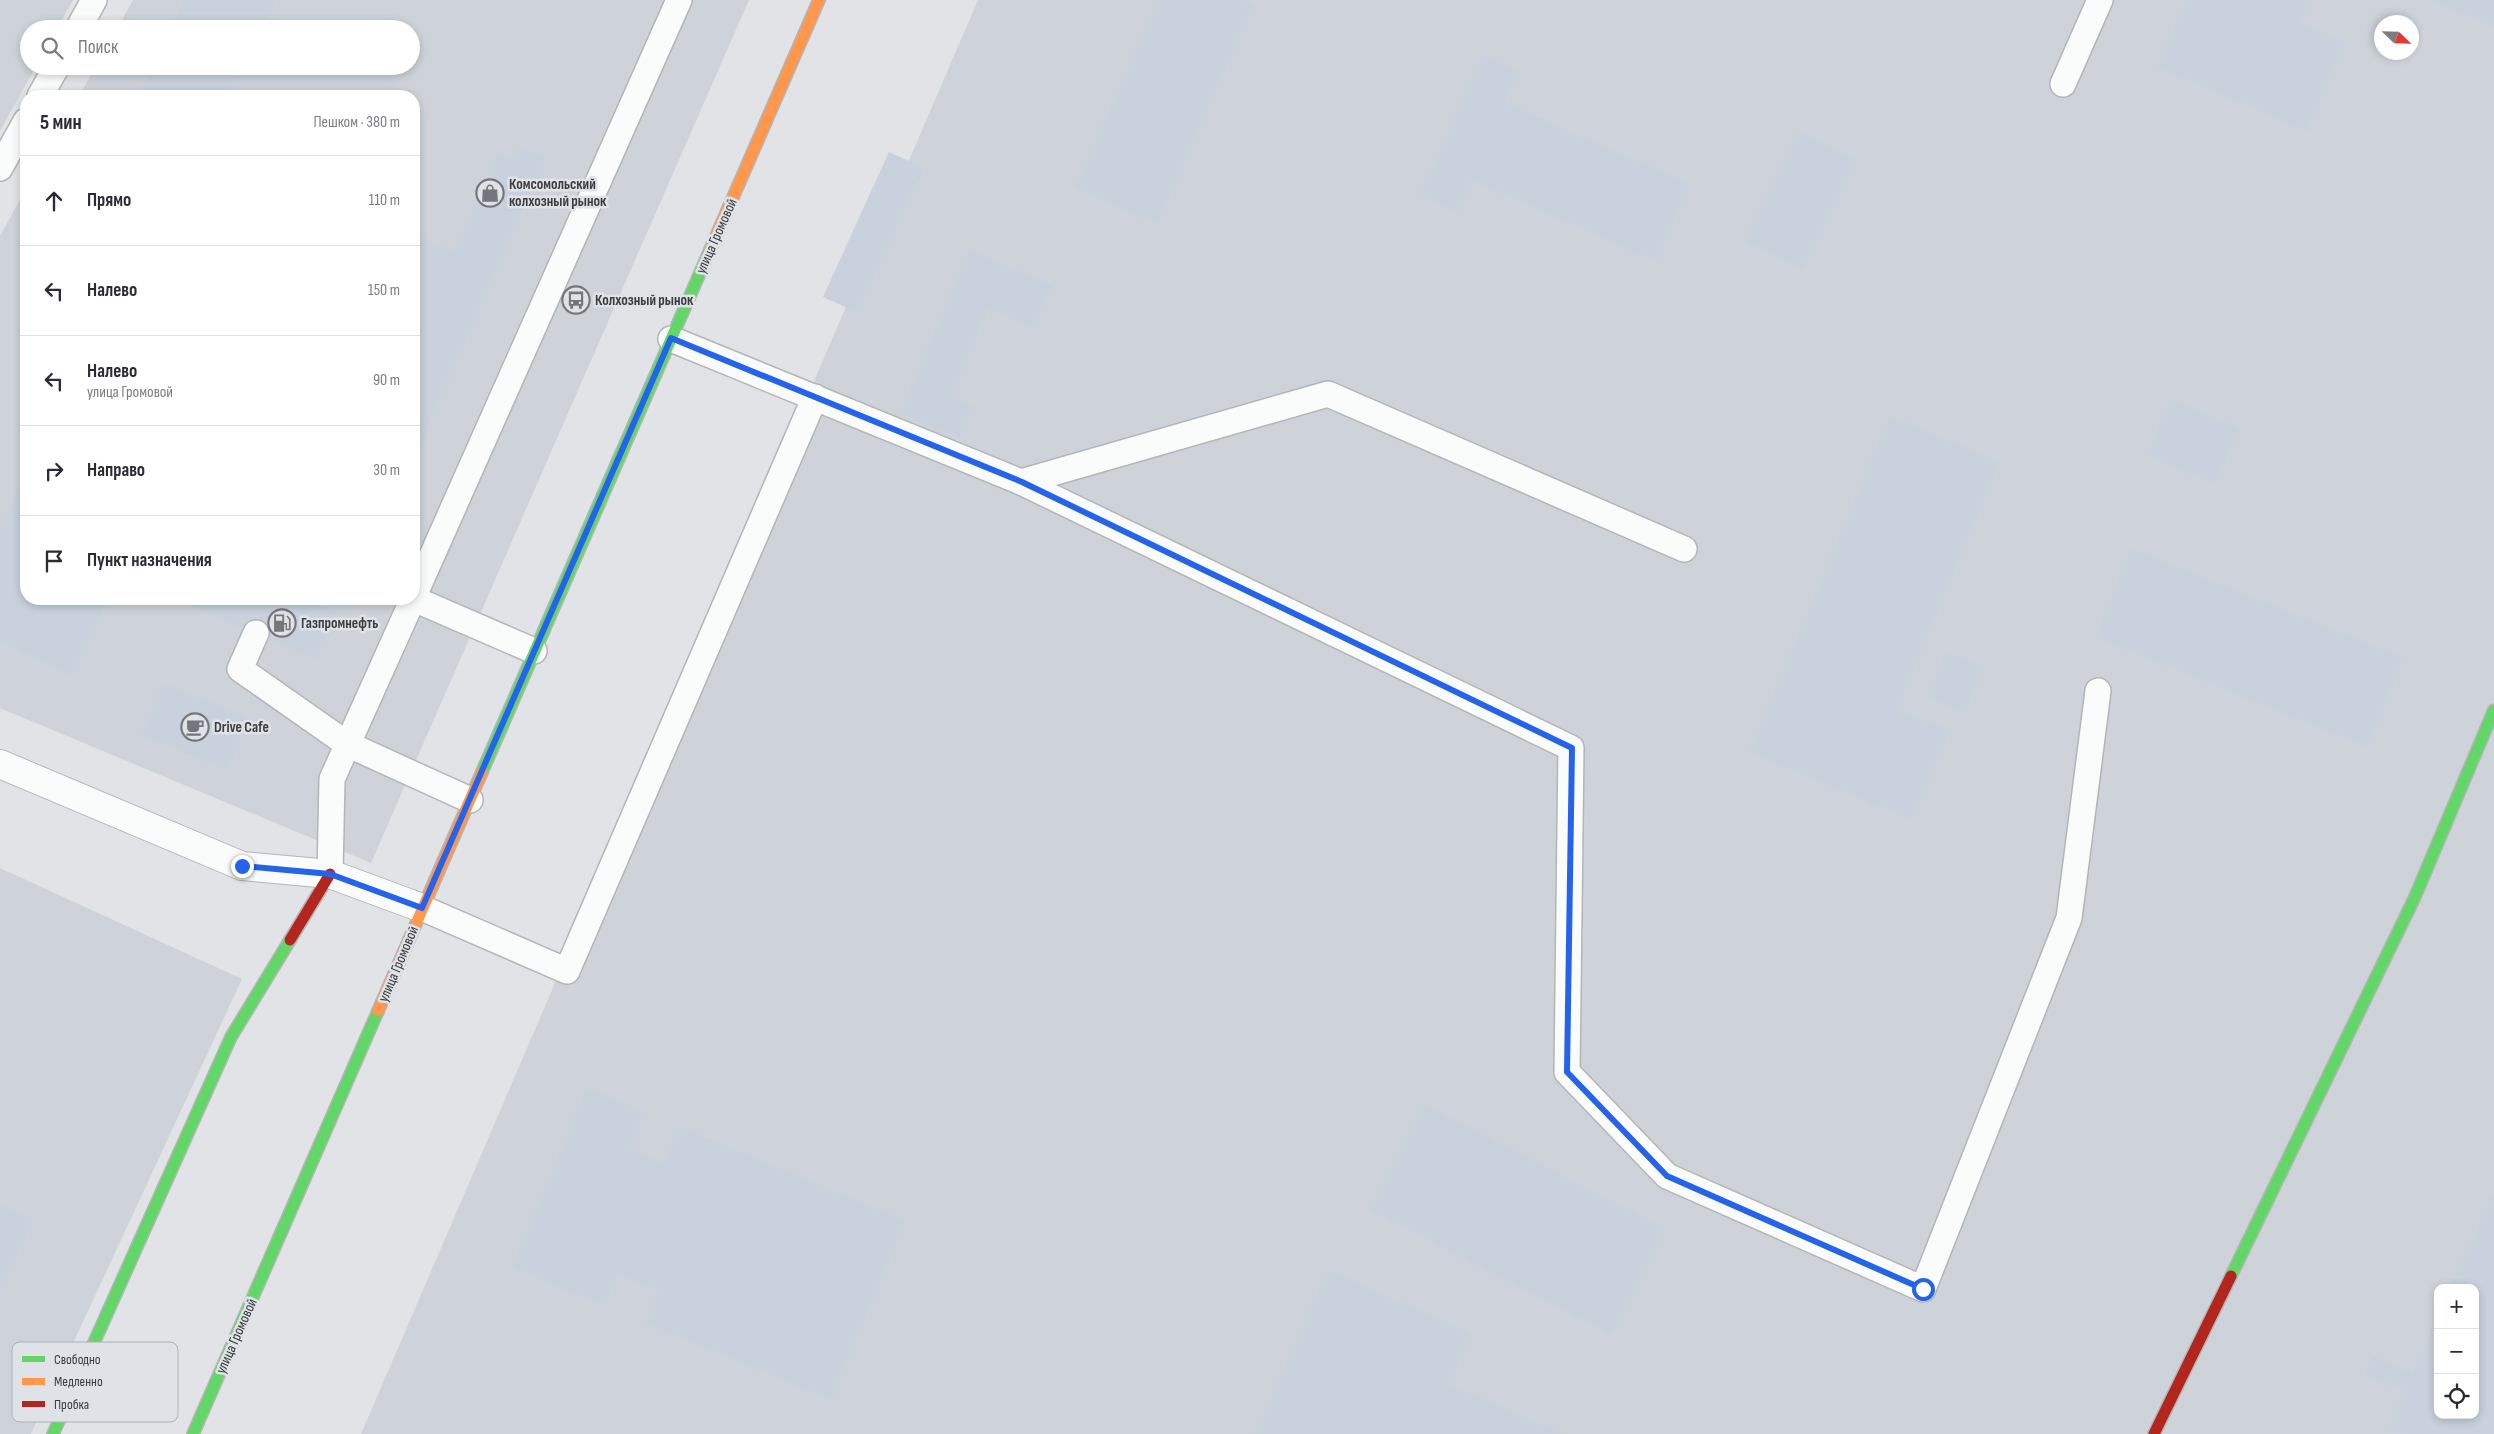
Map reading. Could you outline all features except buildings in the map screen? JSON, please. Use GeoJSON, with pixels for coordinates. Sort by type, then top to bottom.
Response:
{"type":"FeatureCollection","features":[{"type":"Feature","properties":{"kind":"main road","name":"улица Громовой"},"geometry":{"type":"LineString","coordinates":[[193,1434],[819,0]]}},
{"type":"Feature","properties":{"kind":"main road"},"geometry":{"type":"LineString","coordinates":[[2154,1434],[2414,899],[2494,710]]}},
{"type":"Feature","properties":{"kind":"main road"},"geometry":{"type":"LineString","coordinates":[[94,1342],[232,1037],[330,874]]}},
{"type":"Feature","properties":{"kind":"main road"},"geometry":{"type":"LineString","coordinates":[[53,1434],[58,1422]]}},
{"type":"Feature","properties":{"kind":"street"},"geometry":{"type":"LineString","coordinates":[[0,764],[242,866],[330,874],[422,908]]}},
{"type":"Feature","properties":{"kind":"lane"},"geometry":{"type":"LineString","coordinates":[[83,20],[94,0]]}},
{"type":"Feature","properties":{"kind":"lane"},"geometry":{"type":"LineString","coordinates":[[420,582],[679,0]]}},
{"type":"Feature","properties":{"kind":"lane"},"geometry":{"type":"LineString","coordinates":[[2063,84],[2100,0]]}},
{"type":"Feature","properties":{"kind":"lane"},"geometry":{"type":"LineString","coordinates":[[43,90],[52,75]]}},
{"type":"Feature","properties":{"kind":"lane"},"geometry":{"type":"LineString","coordinates":[[0,168],[20,132]]}},
{"type":"Feature","properties":{"kind":"lane"},"geometry":{"type":"LineString","coordinates":[[671,338],[1022,482],[1572,748],[1567,1072],[1667,1176],[1923,1289],[2069,918],[2098,691]]}},
{"type":"Feature","properties":{"kind":"lane"},"geometry":{"type":"LineString","coordinates":[[1022,482],[1328,394],[1684,549]]}},
{"type":"Feature","properties":{"kind":"lane"},"geometry":{"type":"LineString","coordinates":[[422,908],[567,971],[814,397]]}},
{"type":"Feature","properties":{"kind":"lane"},"geometry":{"type":"LineString","coordinates":[[420,601],[534,651]]}},
{"type":"Feature","properties":{"kind":"lane"},"geometry":{"type":"LineString","coordinates":[[330,874],[332,779],[410,605]]}},
{"type":"Feature","properties":{"kind":"lane"},"geometry":{"type":"LineString","coordinates":[[256,633],[240,669],[347,744],[470,800]]}},
{"type":"Feature","properties":{"kind":"shaded area"},"geometry":{"type":"Polygon","coordinates":[[[0,0],[73,0],[62,20],[20,20],[20,75],[31,75],[23,90],[20,90],[20,95],[0,131],[0,0]]]}},
{"type":"Feature","properties":{"kind":"shaded area"},"geometry":{"type":"Polygon","coordinates":[[[133,0],[749,0],[371,863],[0,708],[0,236],[20,200],[20,605],[420,605],[420,90],[82,90],[91,75],[420,75],[420,20],[122,20],[133,0]]]}},
{"type":"Feature","properties":{"kind":"shaded area"},"geometry":{"type":"Polygon","coordinates":[[[978,0],[2494,0],[2494,1434],[361,1434],[978,0]]]}},
{"type":"Feature","properties":{"kind":"shaded area"},"geometry":{"type":"Polygon","coordinates":[[[0,868],[242,979],[74,1342],[12,1342],[12,1422],[37,1422],[31,1434],[0,1434],[0,868]]]}},
{"type":"Feature","properties":{"kind":"traffic: fast"},"geometry":{"type":"LineString","coordinates":[[482,772],[710,250]]}},
{"type":"Feature","properties":{"kind":"traffic: fast"},"geometry":{"type":"LineString","coordinates":[[2231,1276],[2414,899],[2494,710]]}},
{"type":"Feature","properties":{"kind":"traffic: fast"},"geometry":{"type":"LineString","coordinates":[[94,1342],[231,1037],[290,940]]}},
{"type":"Feature","properties":{"kind":"traffic: fast"},"geometry":{"type":"LineString","coordinates":[[193,1434],[378,1011]]}},
{"type":"Feature","properties":{"kind":"traffic: fast"},"geometry":{"type":"LineString","coordinates":[[53,1434],[58,1422]]}},
{"type":"Feature","properties":{"kind":"traffic: slow"},"geometry":{"type":"LineString","coordinates":[[710,250],[819,0]]}},
{"type":"Feature","properties":{"kind":"traffic: slow"},"geometry":{"type":"LineString","coordinates":[[378,1011],[482,772]]}},
{"type":"Feature","properties":{"kind":"traffic: jam"},"geometry":{"type":"LineString","coordinates":[[290,940],[330,874]]}},
{"type":"Feature","properties":{"kind":"traffic: jam"},"geometry":{"type":"LineString","coordinates":[[2154,1434],[2231,1276]]}},
{"type":"Feature","properties":{"kind":"place","name":"Комсомольский колхозный рынок"},"geometry":{"type":"Point","coordinates":[490,193]}},
{"type":"Feature","properties":{"kind":"place","name":"Колхозный рынок"},"geometry":{"type":"Point","coordinates":[576,300]}},
{"type":"Feature","properties":{"kind":"place","name":"Газпромнефть"},"geometry":{"type":"Point","coordinates":[282,623]}},
{"type":"Feature","properties":{"kind":"place","name":"Drive Cafe"},"geometry":{"type":"Point","coordinates":[195,727]}},
{"type":"Feature","properties":{"kind":"route"},"geometry":{"type":"LineString","coordinates":[[242,866],[330,874],[422,908],[671,338],[1022,482],[1572,748],[1567,1072],[1667,1176],[1923,1289]]}}]}
